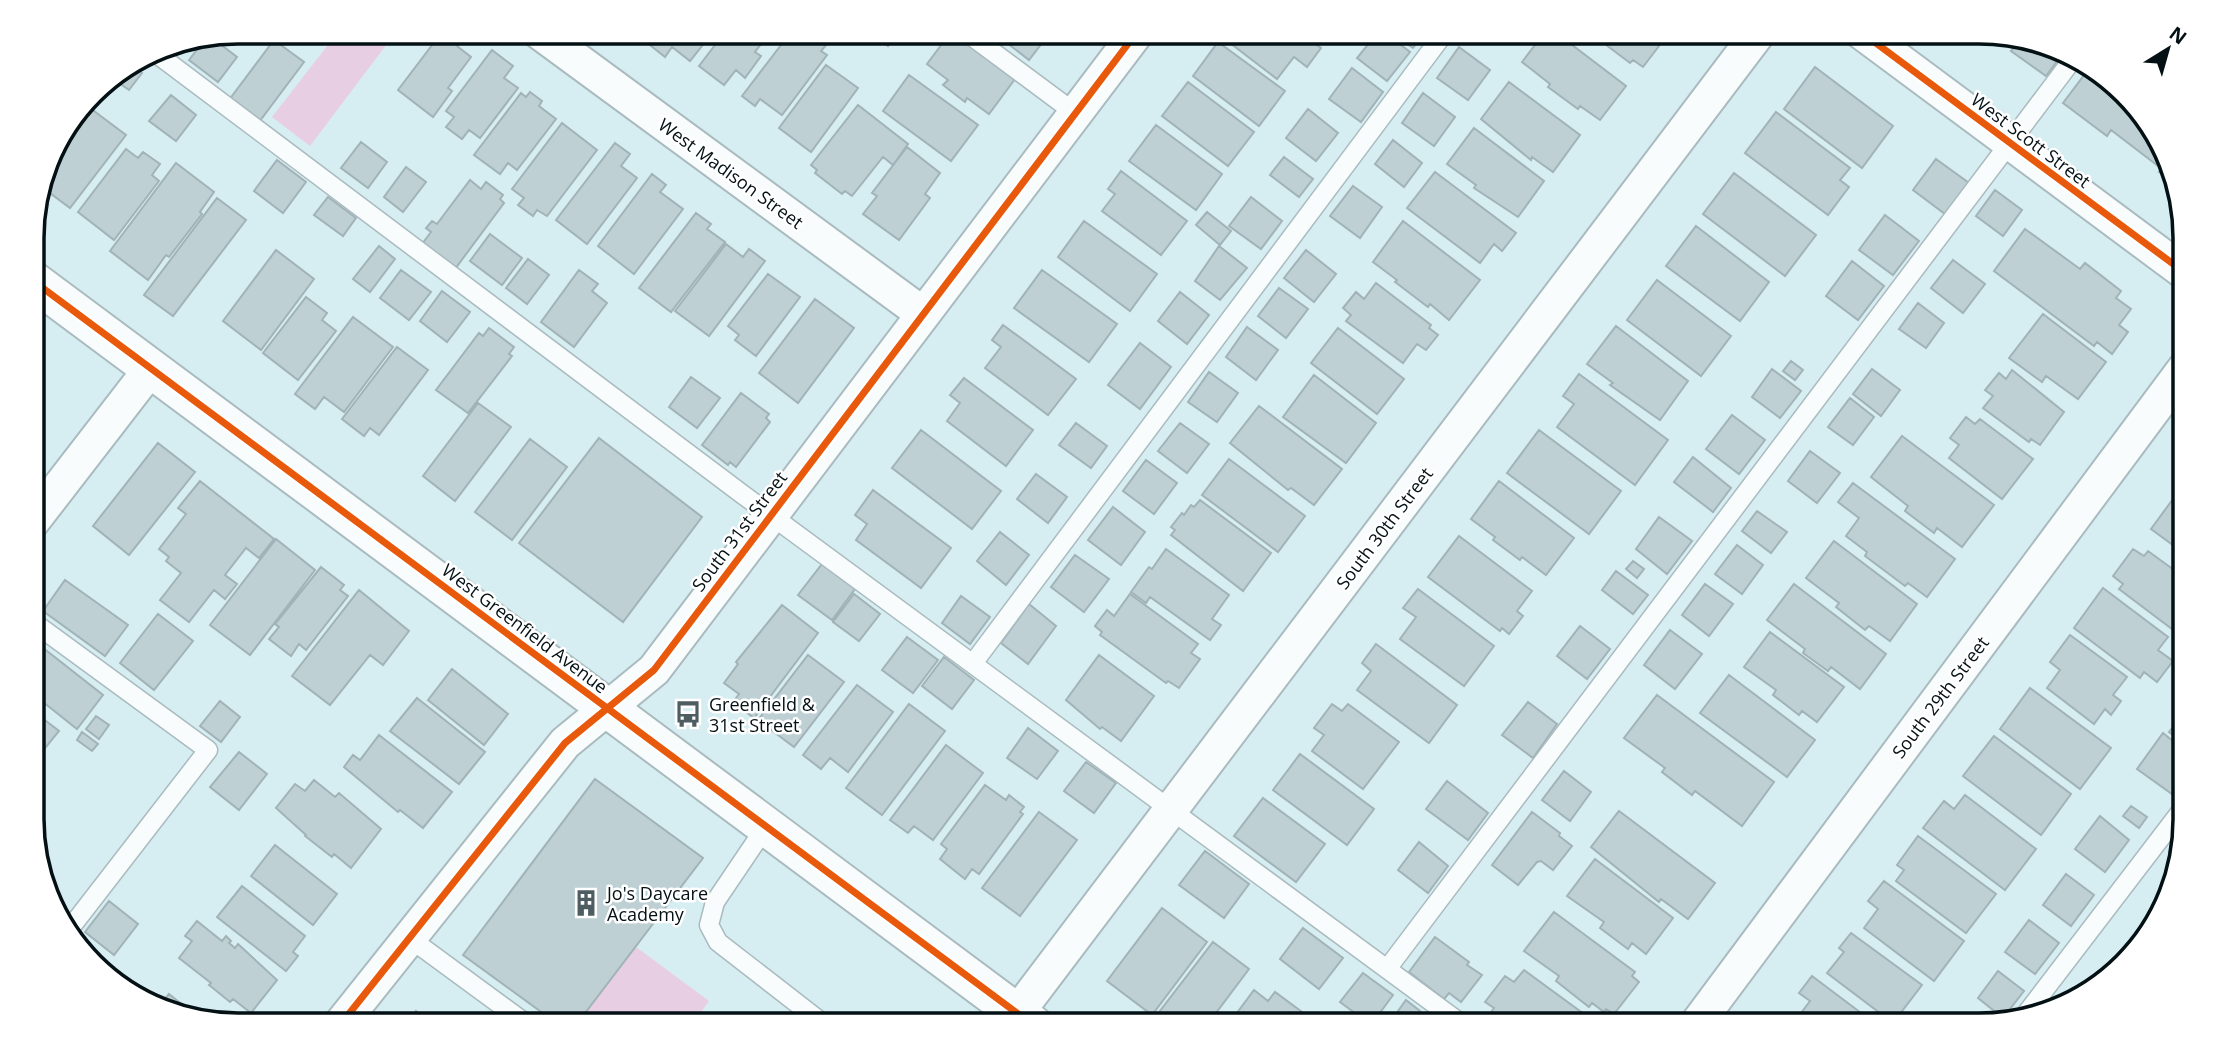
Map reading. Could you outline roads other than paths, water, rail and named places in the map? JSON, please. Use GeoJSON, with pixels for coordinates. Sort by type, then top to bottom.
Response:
{"type":"FeatureCollection","features":[{"type":"Feature","properties":{"kind":"main road","name":"West Greenfield Avenue"},"geometry":{"type":"LineString","coordinates":[[44,289],[152,367],[1007,1013]]}},
{"type":"Feature","properties":{"kind":"street","name":"West Madison Street"},"geometry":{"type":"LineString","coordinates":[[555,44],[923,314]]}},
{"type":"Feature","properties":{"kind":"street","name":"South 31st Street"},"geometry":{"type":"LineString","coordinates":[[350,1013],[565,743],[654,670],[1128,44]]}},
{"type":"Feature","properties":{"kind":"street","name":"South 30th Street"},"geometry":{"type":"LineString","coordinates":[[1025,1013],[1172,809],[1750,44]]}},
{"type":"Feature","properties":{"kind":"street","name":"West Scott Street"},"geometry":{"type":"LineString","coordinates":[[1877,44],[2173,264]]}},
{"type":"Feature","properties":{"kind":"street"},"geometry":{"type":"LineString","coordinates":[[44,507],[152,367]]}},
{"type":"Feature","properties":{"kind":"street","name":"South 29th Street"},"geometry":{"type":"LineString","coordinates":[[1705,1013],[2173,384]]}},
{"type":"Feature","properties":{"kind":"lane"},"geometry":{"type":"LineString","coordinates":[[982,44],[1075,113]]}},
{"type":"Feature","properties":{"kind":"lane"},"geometry":{"type":"LineString","coordinates":[[974,662],[1436,44]]}},
{"type":"Feature","properties":{"kind":"lane"},"geometry":{"type":"LineString","coordinates":[[163,59],[771,515],[974,662],[1447,1013]]}},
{"type":"Feature","properties":{"kind":"lane"},"geometry":{"type":"LineString","coordinates":[[1387,969],[2068,66]]}},
{"type":"Feature","properties":{"kind":"lane"},"geometry":{"type":"LineString","coordinates":[[44,630],[208,750],[74,923]]}},
{"type":"Feature","properties":{"kind":"lane"},"geometry":{"type":"LineString","coordinates":[[2032,1006],[2173,822]]}},
{"type":"Feature","properties":{"kind":"lane"},"geometry":{"type":"LineString","coordinates":[[765,828],[715,902],[709,925],[718,942],[810,1013]]}},
{"type":"Feature","properties":{"kind":"lane"},"geometry":{"type":"LineString","coordinates":[[408,937],[510,1013]]}},
{"type":"Feature","properties":{"kind":"place","name":"Greenfield & 31st Street"},"geometry":{"type":"Point","coordinates":[688,714]}},
{"type":"Feature","properties":{"kind":"place","name":"Jo's Daycare Academy"},"geometry":{"type":"Point","coordinates":[586,903]}}]}
